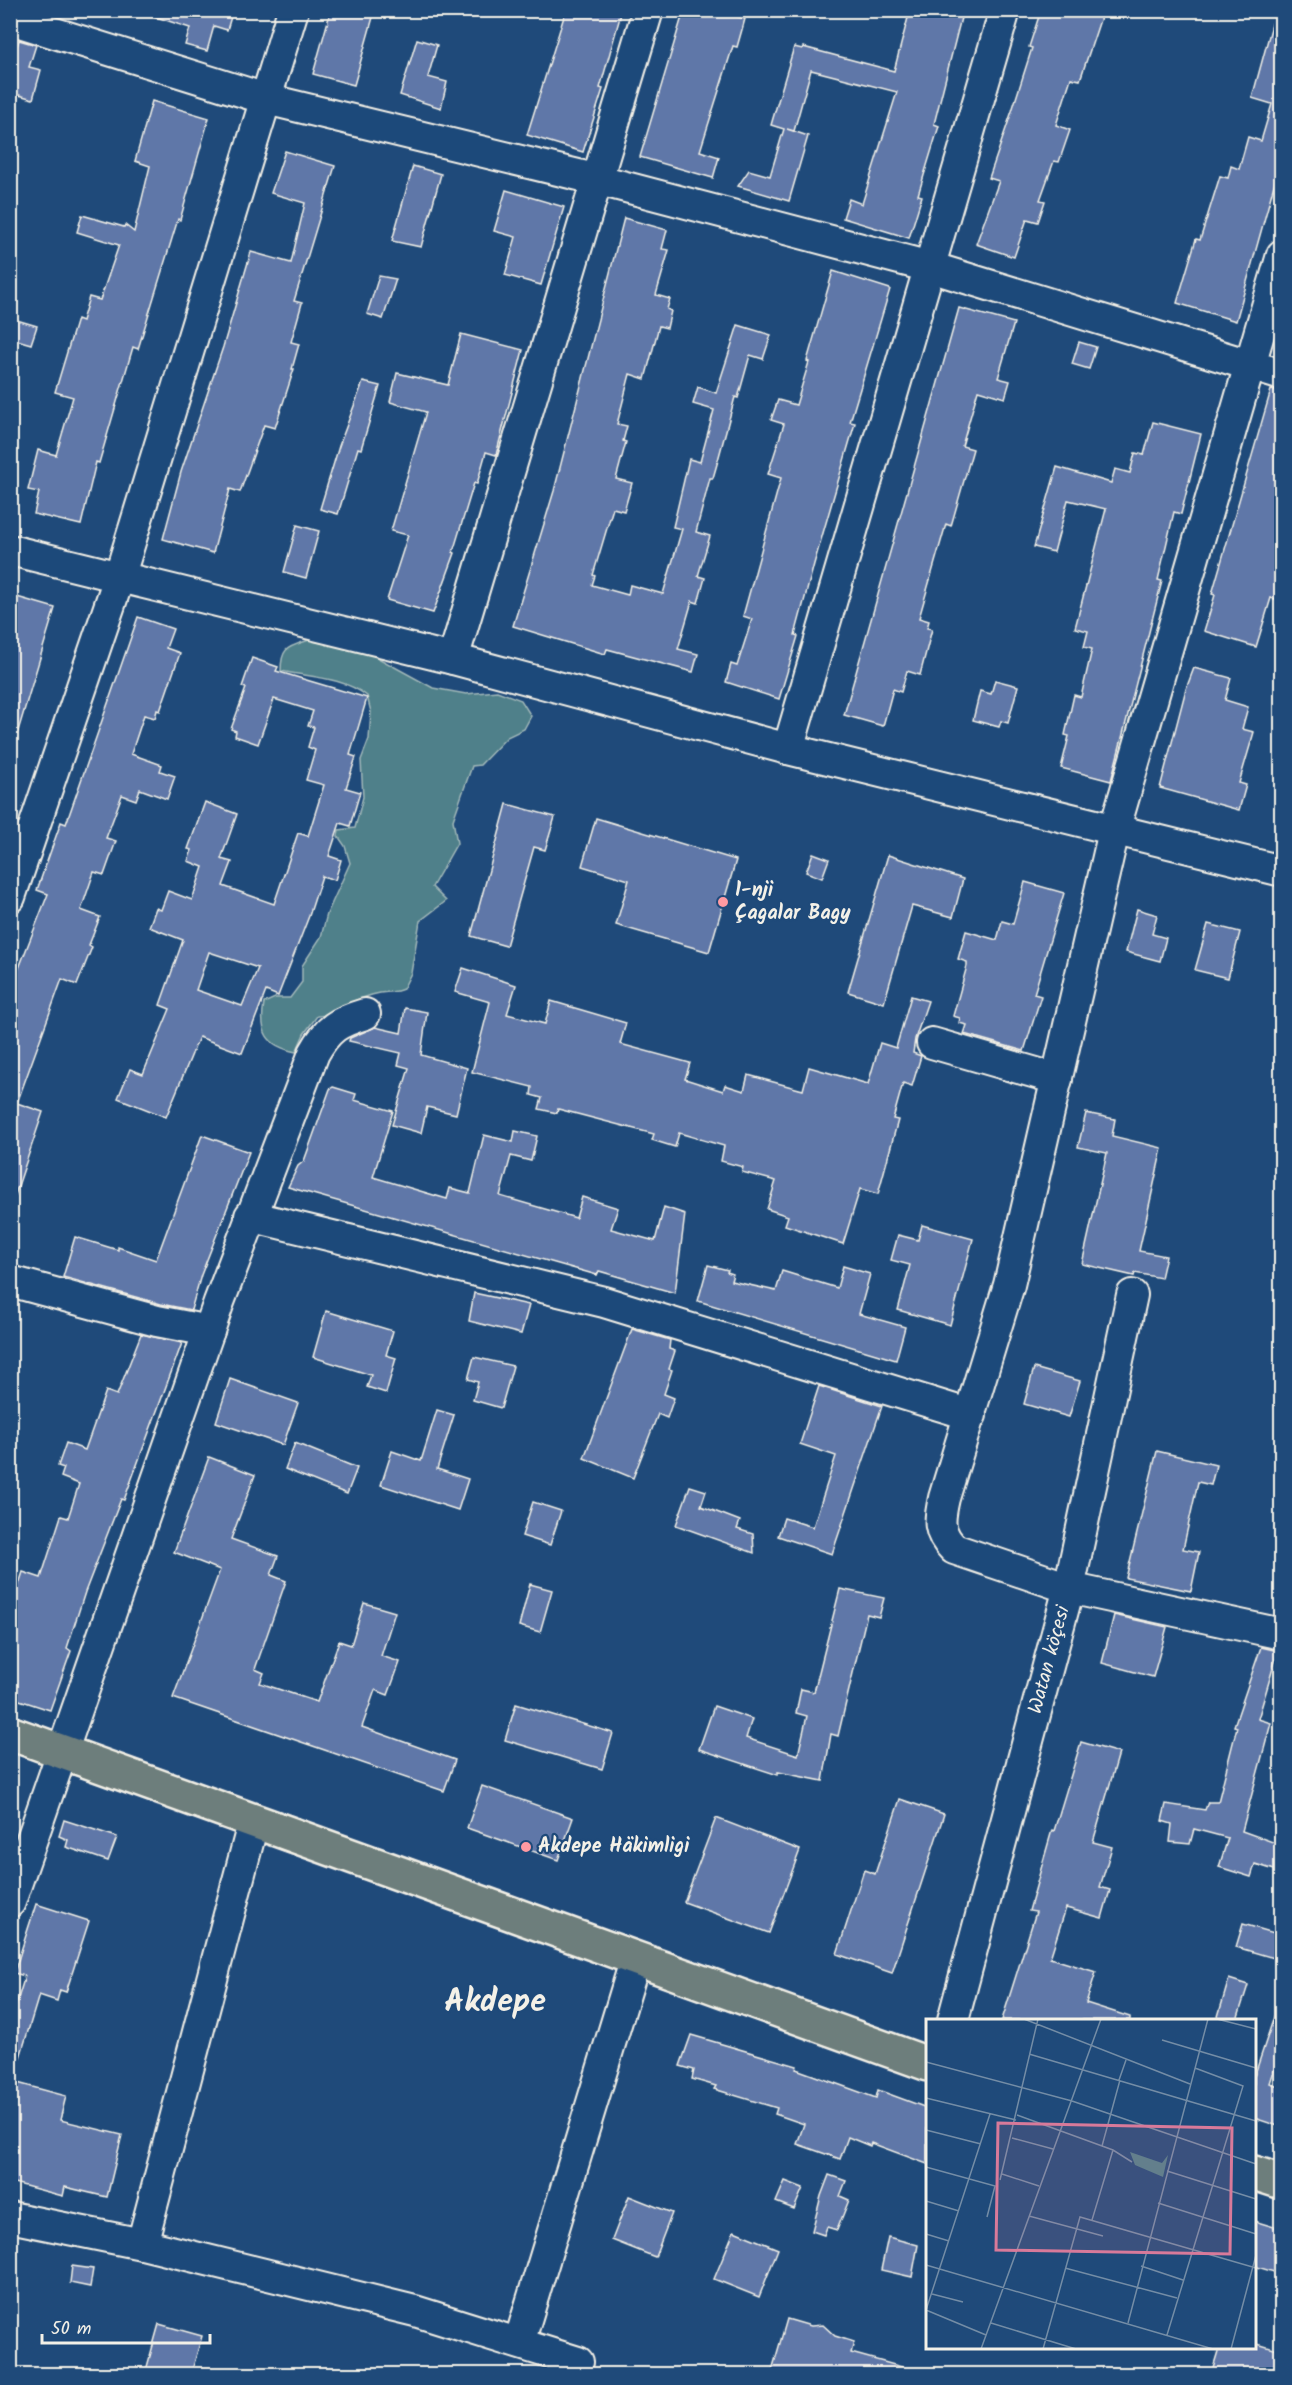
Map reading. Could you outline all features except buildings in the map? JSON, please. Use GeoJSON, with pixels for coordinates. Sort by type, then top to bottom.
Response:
{"type":"FeatureCollection","features":[{"type":"Feature","properties":{"kind":"main road"},"geometry":{"type":"LineString","coordinates":[[10,1733],[926,2064]]}},
{"type":"Feature","properties":{"kind":"main road"},"geometry":{"type":"LineString","coordinates":[[1256,2174],[1281,2182]]}},
{"type":"Feature","properties":{"kind":"street"},"geometry":{"type":"LineString","coordinates":[[10,897],[118,578],[293,10]]}},
{"type":"Feature","properties":{"kind":"street"},"geometry":{"type":"LineString","coordinates":[[453,659],[599,180],[648,10]]}},
{"type":"Feature","properties":{"kind":"street"},"geometry":{"type":"LineString","coordinates":[[788,749],[1005,10]]}},
{"type":"Feature","properties":{"kind":"street"},"geometry":{"type":"LineString","coordinates":[[10,19],[266,99],[599,180],[930,267],[1281,375]]}},
{"type":"Feature","properties":{"kind":"street"},"geometry":{"type":"LineString","coordinates":[[1281,255],[1114,831],[1009,1285],[941,1513],[940,1526],[944,1539],[954,1549],[1069,1588],[1281,1634]]}},
{"type":"Feature","properties":{"kind":"street"},"geometry":{"type":"LineString","coordinates":[[10,550],[453,659],[788,749],[1281,871]]}},
{"type":"Feature","properties":{"kind":"street"},"geometry":{"type":"LineString","coordinates":[[10,1902],[250,1216],[319,1044],[324,1036],[341,1022],[365,1014]]}},
{"type":"Feature","properties":{"kind":"street"},"geometry":{"type":"LineString","coordinates":[[932,1043],[1057,1079]]}},
{"type":"Feature","properties":{"kind":"street"},"geometry":{"type":"LineString","coordinates":[[250,1216],[604,1302],[971,1415]]}},
{"type":"Feature","properties":{"kind":"street"},"geometry":{"type":"LineString","coordinates":[[10,1281],[157,1321],[209,1330]]}},
{"type":"Feature","properties":{"kind":"street","name":"Watan köçesi"},"geometry":{"type":"LineString","coordinates":[[953,2019],[1069,1588],[1132,1296]]}},
{"type":"Feature","properties":{"kind":"street"},"geometry":{"type":"LineString","coordinates":[[142,2244],[254,1820]]}},
{"type":"Feature","properties":{"kind":"street"},"geometry":{"type":"LineString","coordinates":[[519,2343],[636,1958]]}},
{"type":"Feature","properties":{"kind":"street"},"geometry":{"type":"LineString","coordinates":[[10,2217],[142,2244],[415,2311],[578,2362]]}},
{"type":"Feature","properties":{"kind":"green space"},"geometry":{"type":"Polygon","coordinates":[[[309,640],[369,653],[433,688],[466,694],[497,691],[521,700],[531,716],[524,729],[507,737],[480,765],[472,766],[453,820],[457,843],[432,887],[446,901],[420,921],[411,973],[403,989],[366,997],[331,1013],[317,1016],[304,1034],[296,1052],[278,1046],[267,1036],[263,1022],[264,1003],[275,998],[290,998],[302,982],[302,966],[321,937],[327,914],[350,863],[345,846],[338,836],[339,830],[355,828],[363,797],[361,760],[369,739],[371,712],[367,696],[348,685],[281,671],[284,652],[296,644],[309,640]]]}},
{"type":"Feature","properties":{"kind":"place","name":"1-nji Çagalar Bagy"},"geometry":{"type":"Point","coordinates":[723,902]}},
{"type":"Feature","properties":{"kind":"place","name":"Akdepe Häkimligi"},"geometry":{"type":"Point","coordinates":[526,1847]}},
{"type":"Feature","properties":{"kind":"district","name":"Akdepe"},"geometry":{"type":"Point","coordinates":[495,2002]}}]}
